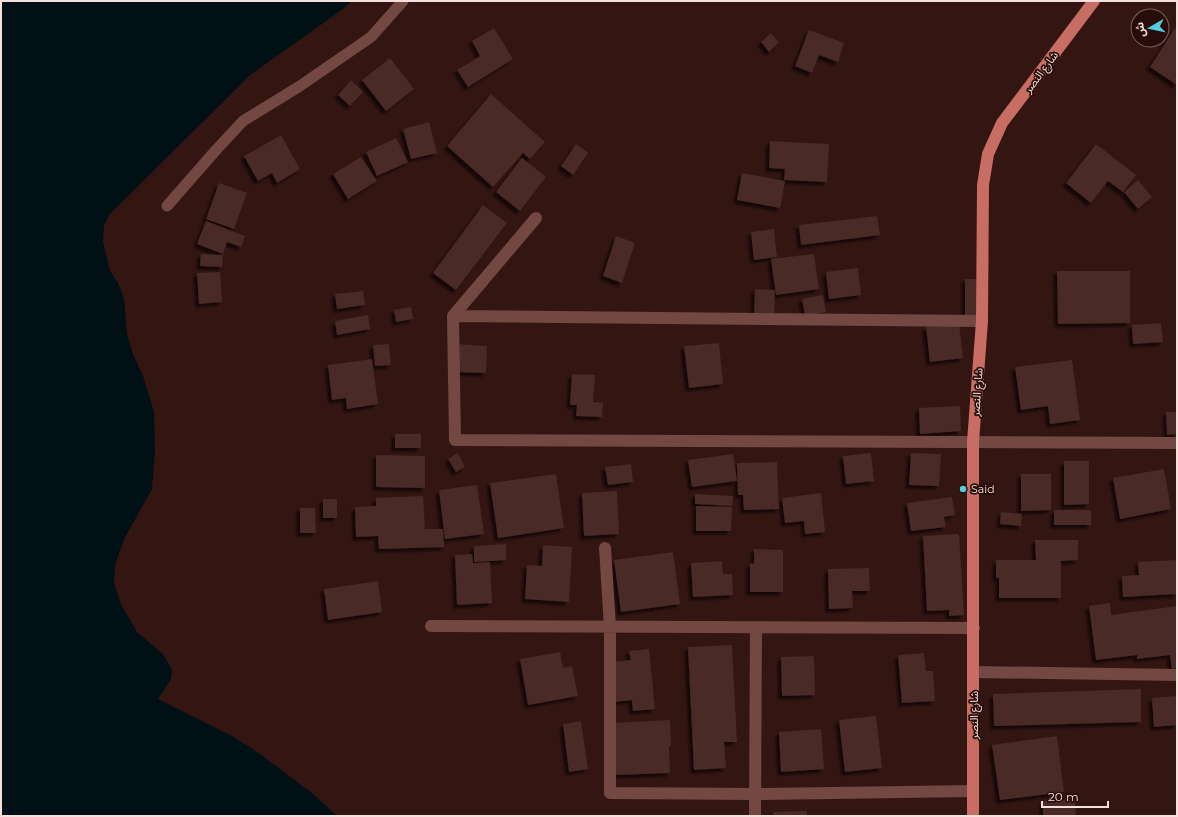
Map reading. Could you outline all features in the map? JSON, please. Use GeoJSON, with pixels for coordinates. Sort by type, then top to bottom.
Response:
{"type":"FeatureCollection","features":[{"type":"Feature","properties":{"kind":"main road","name":"شارع النصر"},"geometry":{"type":"LineString","coordinates":[[973,816],[974,442],[982,321],[983,185],[988,154],[1002,123],[1094,1]]}},
{"type":"Feature","properties":{"kind":"street"},"geometry":{"type":"LineString","coordinates":[[536,218],[453,316],[454,440],[1177,443]]}},
{"type":"Feature","properties":{"kind":"street"},"geometry":{"type":"LineString","coordinates":[[453,316],[982,321]]}},
{"type":"Feature","properties":{"kind":"street"},"geometry":{"type":"LineString","coordinates":[[605,548],[610,628],[610,793],[754,794],[973,792]]}},
{"type":"Feature","properties":{"kind":"street"},"geometry":{"type":"LineString","coordinates":[[431,626],[610,628],[974,628]]}},
{"type":"Feature","properties":{"kind":"street"},"geometry":{"type":"LineString","coordinates":[[755,816],[756,627]]}},
{"type":"Feature","properties":{"kind":"street"},"geometry":{"type":"LineString","coordinates":[[974,672],[1177,675]]}},
{"type":"Feature","properties":{"kind":"lane"},"geometry":{"type":"LineString","coordinates":[[167,206],[243,121],[300,86],[372,37],[403,1]]}},
{"type":"Feature","properties":{"kind":"shaded area"},"geometry":{"type":"Polygon","coordinates":[[[1,1],[352,1],[250,75],[110,214],[104,225],[103,242],[110,271],[118,283],[124,298],[127,334],[133,354],[143,376],[154,412],[155,451],[152,489],[124,539],[115,565],[114,583],[121,604],[137,632],[163,654],[172,670],[171,679],[158,699],[232,736],[256,751],[312,793],[337,816],[1,816],[1,1]]]}},
{"type":"Feature","properties":{"kind":"building"},"geometry":{"type":"Polygon","coordinates":[[[494,28],[513,59],[468,87],[457,70],[480,56],[472,41],[494,28]]]}},
{"type":"Feature","properties":{"kind":"building"},"geometry":{"type":"Polygon","coordinates":[[[1175,28],[1177,29],[1177,85],[1150,67],[1162,48],[1170,48],[1170,36],[1175,28]]]}},
{"type":"Feature","properties":{"kind":"building"},"geometry":{"type":"Polygon","coordinates":[[[809,30],[844,43],[838,62],[819,55],[812,73],[795,66],[809,30]]]}},
{"type":"Feature","properties":{"kind":"building"},"geometry":{"type":"Polygon","coordinates":[[[771,33],[779,42],[769,52],[761,42],[771,33]]]}},
{"type":"Feature","properties":{"kind":"building"},"geometry":{"type":"Polygon","coordinates":[[[390,58],[414,89],[386,111],[362,80],[390,58]]]}},
{"type":"Feature","properties":{"kind":"building"},"geometry":{"type":"Polygon","coordinates":[[[351,80],[363,92],[350,106],[338,95],[351,80]]]}},
{"type":"Feature","properties":{"kind":"building"},"geometry":{"type":"Polygon","coordinates":[[[491,94],[545,142],[530,159],[523,153],[493,187],[447,146],[491,94]]]}},
{"type":"Feature","properties":{"kind":"building"},"geometry":{"type":"Polygon","coordinates":[[[429,122],[437,153],[411,159],[403,129],[429,122]]]}},
{"type":"Feature","properties":{"kind":"building"},"geometry":{"type":"Polygon","coordinates":[[[281,135],[300,169],[277,183],[272,173],[258,181],[244,156],[281,135]]]}},
{"type":"Feature","properties":{"kind":"building"},"geometry":{"type":"Polygon","coordinates":[[[396,138],[408,162],[377,176],[366,152],[396,138]]]}},
{"type":"Feature","properties":{"kind":"building"},"geometry":{"type":"Polygon","coordinates":[[[770,141],[829,144],[827,182],[784,180],[785,169],[769,168],[770,141]]]}},
{"type":"Feature","properties":{"kind":"building"},"geometry":{"type":"Polygon","coordinates":[[[576,144],[588,153],[573,175],[561,166],[576,144]]]}},
{"type":"Feature","properties":{"kind":"building"},"geometry":{"type":"Polygon","coordinates":[[[1096,144],[1136,175],[1123,192],[1108,181],[1091,203],[1066,183],[1096,144]]]}},
{"type":"Feature","properties":{"kind":"building"},"geometry":{"type":"Polygon","coordinates":[[[361,157],[377,181],[348,199],[333,174],[361,157]]]}},
{"type":"Feature","properties":{"kind":"building"},"geometry":{"type":"Polygon","coordinates":[[[522,158],[546,177],[520,211],[496,192],[522,158]]]}},
{"type":"Feature","properties":{"kind":"building"},"geometry":{"type":"Polygon","coordinates":[[[742,173],[785,181],[780,208],[737,200],[742,173]]]}},
{"type":"Feature","properties":{"kind":"building"},"geometry":{"type":"Polygon","coordinates":[[[1138,180],[1152,197],[1138,209],[1124,192],[1138,180]]]}},
{"type":"Feature","properties":{"kind":"building"},"geometry":{"type":"Polygon","coordinates":[[[219,183],[247,193],[234,229],[206,219],[219,183]]]}},
{"type":"Feature","properties":{"kind":"building"},"geometry":{"type":"Polygon","coordinates":[[[483,205],[507,223],[456,290],[433,273],[483,205]]]}},
{"type":"Feature","properties":{"kind":"building"},"geometry":{"type":"Polygon","coordinates":[[[877,216],[880,235],[801,245],[799,225],[877,216]]]}},
{"type":"Feature","properties":{"kind":"building"},"geometry":{"type":"Polygon","coordinates":[[[206,221],[245,236],[241,247],[227,242],[223,254],[197,244],[206,221]]]}},
{"type":"Feature","properties":{"kind":"building"},"geometry":{"type":"Polygon","coordinates":[[[774,229],[777,257],[754,260],[751,232],[774,229]]]}},
{"type":"Feature","properties":{"kind":"building"},"geometry":{"type":"Polygon","coordinates":[[[616,236],[635,243],[622,283],[603,276],[616,236]]]}},
{"type":"Feature","properties":{"kind":"building"},"geometry":{"type":"Polygon","coordinates":[[[201,254],[223,255],[222,267],[200,266],[201,254]]]}},
{"type":"Feature","properties":{"kind":"building"},"geometry":{"type":"Polygon","coordinates":[[[814,254],[819,289],[776,295],[771,259],[814,254]]]}},
{"type":"Feature","properties":{"kind":"building"},"geometry":{"type":"Polygon","coordinates":[[[858,268],[861,295],[829,299],[826,272],[858,268]]]}},
{"type":"Feature","properties":{"kind":"building"},"geometry":{"type":"Polygon","coordinates":[[[1057,271],[1130,271],[1130,323],[1058,324],[1057,271]]]}},
{"type":"Feature","properties":{"kind":"building"},"geometry":{"type":"Polygon","coordinates":[[[220,272],[222,302],[199,304],[197,273],[220,272]]]}},
{"type":"Feature","properties":{"kind":"building"},"geometry":{"type":"Polygon","coordinates":[[[965,279],[977,279],[976,316],[965,315],[965,279]]]}},
{"type":"Feature","properties":{"kind":"building"},"geometry":{"type":"Polygon","coordinates":[[[755,289],[775,290],[774,316],[754,316],[755,289]]]}},
{"type":"Feature","properties":{"kind":"building"},"geometry":{"type":"Polygon","coordinates":[[[363,291],[365,305],[337,309],[335,294],[363,291]]]}},
{"type":"Feature","properties":{"kind":"building"},"geometry":{"type":"Polygon","coordinates":[[[823,295],[826,312],[805,316],[802,299],[823,295]]]}},
{"type":"Feature","properties":{"kind":"building"},"geometry":{"type":"Polygon","coordinates":[[[411,307],[413,319],[396,322],[394,310],[411,307]]]}},
{"type":"Feature","properties":{"kind":"building"},"geometry":{"type":"Polygon","coordinates":[[[368,315],[370,329],[337,335],[335,321],[368,315]]]}},
{"type":"Feature","properties":{"kind":"building"},"geometry":{"type":"Polygon","coordinates":[[[959,323],[963,358],[930,362],[926,327],[959,323]]]}},
{"type":"Feature","properties":{"kind":"building"},"geometry":{"type":"Polygon","coordinates":[[[1161,323],[1163,342],[1133,344],[1132,325],[1161,323]]]}},
{"type":"Feature","properties":{"kind":"building"},"geometry":{"type":"Polygon","coordinates":[[[719,343],[723,384],[689,388],[684,346],[719,343]]]}},
{"type":"Feature","properties":{"kind":"building"},"geometry":{"type":"Polygon","coordinates":[[[389,344],[391,365],[375,366],[373,345],[389,344]]]}},
{"type":"Feature","properties":{"kind":"building"},"geometry":{"type":"Polygon","coordinates":[[[457,344],[487,346],[486,373],[456,372],[457,344]]]}},
{"type":"Feature","properties":{"kind":"building"},"geometry":{"type":"Polygon","coordinates":[[[372,359],[378,404],[347,409],[346,398],[332,400],[328,365],[372,359]]]}},
{"type":"Feature","properties":{"kind":"building"},"geometry":{"type":"Polygon","coordinates":[[[1072,360],[1080,420],[1050,424],[1048,406],[1021,410],[1015,367],[1072,360]]]}},
{"type":"Feature","properties":{"kind":"building"},"geometry":{"type":"Polygon","coordinates":[[[572,374],[595,375],[593,402],[603,403],[602,417],[576,416],[577,405],[570,405],[572,374]]]}},
{"type":"Feature","properties":{"kind":"building"},"geometry":{"type":"Polygon","coordinates":[[[960,406],[961,431],[920,434],[919,408],[960,406]]]}},
{"type":"Feature","properties":{"kind":"building"},"geometry":{"type":"Polygon","coordinates":[[[1166,412],[1177,412],[1177,434],[1167,435],[1166,412]]]}},
{"type":"Feature","properties":{"kind":"building"},"geometry":{"type":"Polygon","coordinates":[[[395,434],[421,434],[421,448],[395,448],[395,434]]]}},
{"type":"Feature","properties":{"kind":"building"},"geometry":{"type":"Polygon","coordinates":[[[458,453],[465,467],[456,472],[448,459],[458,453]]]}},
{"type":"Feature","properties":{"kind":"building"},"geometry":{"type":"Polygon","coordinates":[[[871,453],[874,481],[846,484],[843,456],[871,453]]]}},
{"type":"Feature","properties":{"kind":"building"},"geometry":{"type":"Polygon","coordinates":[[[911,453],[941,454],[939,486],[909,485],[911,453]]]}},
{"type":"Feature","properties":{"kind":"building"},"geometry":{"type":"Polygon","coordinates":[[[733,454],[737,481],[692,487],[688,460],[733,454]]]}},
{"type":"Feature","properties":{"kind":"building"},"geometry":{"type":"Polygon","coordinates":[[[376,455],[425,456],[425,488],[376,487],[376,455]]]}},
{"type":"Feature","properties":{"kind":"building"},"geometry":{"type":"Polygon","coordinates":[[[1064,461],[1089,461],[1089,504],[1064,505],[1064,461]]]}},
{"type":"Feature","properties":{"kind":"building"},"geometry":{"type":"Polygon","coordinates":[[[777,462],[779,509],[744,510],[743,495],[738,495],[737,463],[777,462]]]}},
{"type":"Feature","properties":{"kind":"building"},"geometry":{"type":"Polygon","coordinates":[[[631,464],[633,482],[608,485],[605,467],[631,464]]]}},
{"type":"Feature","properties":{"kind":"building"},"geometry":{"type":"Polygon","coordinates":[[[1164,469],[1171,509],[1120,519],[1113,478],[1164,469]]]}},
{"type":"Feature","properties":{"kind":"building"},"geometry":{"type":"Polygon","coordinates":[[[556,474],[564,528],[498,538],[490,483],[556,474]]]}},
{"type":"Feature","properties":{"kind":"building"},"geometry":{"type":"Polygon","coordinates":[[[1021,474],[1051,474],[1051,510],[1021,511],[1021,474]]]}},
{"type":"Feature","properties":{"kind":"building"},"geometry":{"type":"Polygon","coordinates":[[[477,485],[484,534],[445,539],[439,490],[477,485]]]}},
{"type":"Feature","properties":{"kind":"building"},"geometry":{"type":"Polygon","coordinates":[[[617,491],[619,534],[584,536],[582,493],[617,491]]]}},
{"type":"Feature","properties":{"kind":"building"},"geometry":{"type":"Polygon","coordinates":[[[821,493],[825,532],[805,534],[804,521],[785,523],[782,498],[821,493]]]}},
{"type":"Feature","properties":{"kind":"building"},"geometry":{"type":"Polygon","coordinates":[[[695,494],[733,496],[732,506],[695,504],[695,494]]]}},
{"type":"Feature","properties":{"kind":"building"},"geometry":{"type":"Polygon","coordinates":[[[423,496],[425,529],[443,529],[444,547],[379,549],[378,536],[356,537],[355,507],[376,506],[376,498],[423,496]]]}},
{"type":"Feature","properties":{"kind":"building"},"geometry":{"type":"Polygon","coordinates":[[[952,497],[955,515],[944,517],[946,527],[911,531],[907,503],[952,497]]]}},
{"type":"Feature","properties":{"kind":"building"},"geometry":{"type":"Polygon","coordinates":[[[323,499],[337,499],[337,518],[323,518],[323,499]]]}},
{"type":"Feature","properties":{"kind":"building"},"geometry":{"type":"Polygon","coordinates":[[[696,506],[732,507],[731,531],[696,531],[696,506]]]}},
{"type":"Feature","properties":{"kind":"building"},"geometry":{"type":"Polygon","coordinates":[[[300,508],[315,508],[316,533],[300,533],[300,508]]]}},
{"type":"Feature","properties":{"kind":"building"},"geometry":{"type":"Polygon","coordinates":[[[1054,510],[1091,510],[1091,525],[1054,525],[1054,510]]]}},
{"type":"Feature","properties":{"kind":"building"},"geometry":{"type":"Polygon","coordinates":[[[1001,512],[1022,514],[1021,526],[1000,524],[1001,512]]]}},
{"type":"Feature","properties":{"kind":"building"},"geometry":{"type":"Polygon","coordinates":[[[959,534],[964,615],[949,616],[949,610],[927,611],[923,536],[959,534]]]}},
{"type":"Feature","properties":{"kind":"building"},"geometry":{"type":"Polygon","coordinates":[[[1035,540],[1078,540],[1078,560],[1061,561],[1061,598],[999,598],[999,578],[996,578],[996,560],[1036,560],[1035,540]]]}},
{"type":"Feature","properties":{"kind":"building"},"geometry":{"type":"Polygon","coordinates":[[[506,544],[506,560],[474,562],[474,546],[506,544]]]}},
{"type":"Feature","properties":{"kind":"building"},"geometry":{"type":"Polygon","coordinates":[[[543,545],[572,547],[569,602],[525,599],[527,565],[542,566],[543,545]]]}},
{"type":"Feature","properties":{"kind":"building"},"geometry":{"type":"Polygon","coordinates":[[[754,549],[783,550],[783,592],[750,592],[750,563],[754,564],[754,549]]]}},
{"type":"Feature","properties":{"kind":"building"},"geometry":{"type":"Polygon","coordinates":[[[673,552],[680,604],[621,612],[614,560],[673,552]]]}},
{"type":"Feature","properties":{"kind":"building"},"geometry":{"type":"Polygon","coordinates":[[[472,554],[473,563],[490,562],[492,603],[457,605],[455,555],[472,554]]]}},
{"type":"Feature","properties":{"kind":"building"},"geometry":{"type":"Polygon","coordinates":[[[1177,560],[1177,594],[1123,597],[1122,576],[1139,575],[1138,562],[1177,560]]]}},
{"type":"Feature","properties":{"kind":"building"},"geometry":{"type":"Polygon","coordinates":[[[722,561],[723,574],[732,574],[733,595],[693,597],[691,563],[722,561]]]}},
{"type":"Feature","properties":{"kind":"building"},"geometry":{"type":"Polygon","coordinates":[[[869,568],[870,591],[852,591],[853,608],[829,609],[828,569],[869,568]]]}},
{"type":"Feature","properties":{"kind":"building"},"geometry":{"type":"Polygon","coordinates":[[[378,581],[382,612],[328,620],[324,589],[378,581]]]}},
{"type":"Feature","properties":{"kind":"building"},"geometry":{"type":"Polygon","coordinates":[[[1110,603],[1111,615],[1177,606],[1177,668],[1172,669],[1170,655],[1137,659],[1137,655],[1096,660],[1089,606],[1110,603]]]}},
{"type":"Feature","properties":{"kind":"building"},"geometry":{"type":"Polygon","coordinates":[[[732,645],[737,742],[724,742],[726,768],[694,770],[688,647],[732,645]]]}},
{"type":"Feature","properties":{"kind":"building"},"geometry":{"type":"Polygon","coordinates":[[[649,649],[655,709],[633,711],[632,700],[615,702],[612,662],[631,660],[629,651],[649,649]]]}},
{"type":"Feature","properties":{"kind":"building"},"geometry":{"type":"Polygon","coordinates":[[[560,652],[563,668],[572,666],[578,696],[528,705],[520,659],[560,652]]]}},
{"type":"Feature","properties":{"kind":"building"},"geometry":{"type":"Polygon","coordinates":[[[924,653],[926,671],[933,671],[935,701],[902,703],[898,655],[924,653]]]}},
{"type":"Feature","properties":{"kind":"building"},"geometry":{"type":"Polygon","coordinates":[[[814,656],[815,695],[782,696],[781,657],[814,656]]]}},
{"type":"Feature","properties":{"kind":"building"},"geometry":{"type":"Polygon","coordinates":[[[1141,689],[1141,722],[994,726],[993,694],[1141,689]]]}},
{"type":"Feature","properties":{"kind":"building"},"geometry":{"type":"Polygon","coordinates":[[[1177,696],[1177,725],[1154,727],[1152,698],[1177,696]]]}},
{"type":"Feature","properties":{"kind":"building"},"geometry":{"type":"Polygon","coordinates":[[[876,716],[882,768],[845,772],[839,720],[876,716]]]}},
{"type":"Feature","properties":{"kind":"building"},"geometry":{"type":"Polygon","coordinates":[[[670,720],[670,773],[614,775],[612,723],[670,720]]]}},
{"type":"Feature","properties":{"kind":"building"},"geometry":{"type":"Polygon","coordinates":[[[581,721],[588,769],[569,772],[563,724],[581,721]]]}},
{"type":"Feature","properties":{"kind":"building"},"geometry":{"type":"Polygon","coordinates":[[[821,729],[824,769],[781,772],[779,732],[821,729]]]}},
{"type":"Feature","properties":{"kind":"building"},"geometry":{"type":"Polygon","coordinates":[[[1057,736],[1064,792],[1000,800],[992,745],[1057,736]]]}},
{"type":"Feature","properties":{"kind":"building"},"geometry":{"type":"Polygon","coordinates":[[[1075,799],[1076,816],[1043,816],[1043,801],[1075,799]]]}},
{"type":"Feature","properties":{"kind":"building"},"geometry":{"type":"Polygon","coordinates":[[[807,811],[807,816],[773,816],[773,812],[807,811]]]}},
{"type":"Feature","properties":{"kind":"place","name":"Said"},"geometry":{"type":"Point","coordinates":[963,489]}}]}
